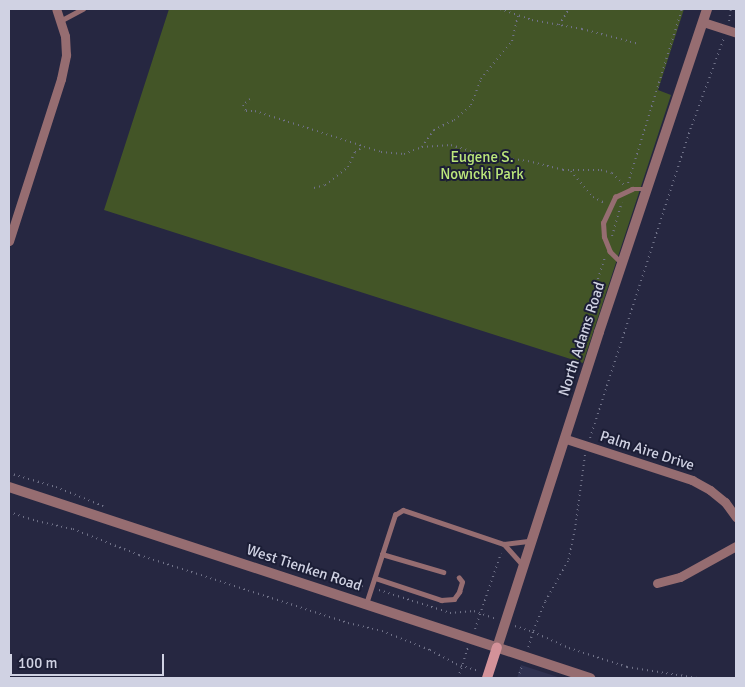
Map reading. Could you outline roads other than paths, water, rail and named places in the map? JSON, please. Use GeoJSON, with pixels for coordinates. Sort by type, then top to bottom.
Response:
{"type":"FeatureCollection","features":[{"type":"Feature","properties":{"kind":"main road","name":"North Adams Road"},"geometry":{"type":"LineString","coordinates":[[487,678],[497,648]]}},
{"type":"Feature","properties":{"kind":"street"},"geometry":{"type":"LineString","coordinates":[[9,241],[61,79],[66,55],[65,36],[56,9]]}},
{"type":"Feature","properties":{"kind":"street","name":"North Adams Road"},"geometry":{"type":"LineString","coordinates":[[497,648],[707,9]]}},
{"type":"Feature","properties":{"kind":"street"},"geometry":{"type":"LineString","coordinates":[[703,22],[736,33]]}},
{"type":"Feature","properties":{"kind":"street","name":"Palm Aire Drive"},"geometry":{"type":"LineString","coordinates":[[566,439],[692,480],[718,496],[736,517]]}},
{"type":"Feature","properties":{"kind":"street","name":"West Tienken Road"},"geometry":{"type":"LineString","coordinates":[[9,487],[589,678]]}},
{"type":"Feature","properties":{"kind":"street"},"geometry":{"type":"LineString","coordinates":[[657,583],[680,577],[736,546]]}},
{"type":"Feature","properties":{"kind":"lane"},"geometry":{"type":"LineString","coordinates":[[60,21],[82,9]]}},
{"type":"Feature","properties":{"kind":"lane"},"geometry":{"type":"LineString","coordinates":[[622,264],[610,252],[604,237],[603,223],[610,204],[615,197],[632,189],[647,189]]}},
{"type":"Feature","properties":{"kind":"lane"},"geometry":{"type":"LineString","coordinates":[[366,604],[395,515],[403,510],[504,544],[532,541]]}},
{"type":"Feature","properties":{"kind":"lane"},"geometry":{"type":"LineString","coordinates":[[504,544],[523,566]]}},
{"type":"Feature","properties":{"kind":"lane"},"geometry":{"type":"LineString","coordinates":[[382,554],[443,572]]}},
{"type":"Feature","properties":{"kind":"lane"},"geometry":{"type":"LineString","coordinates":[[375,578],[442,600],[454,599],[459,592],[462,582],[459,578]]}},
{"type":"Feature","properties":{"kind":"park label","name":"Eugene S. Nowicki Park"},"geometry":{"type":"Point","coordinates":[482,166]}}]}
